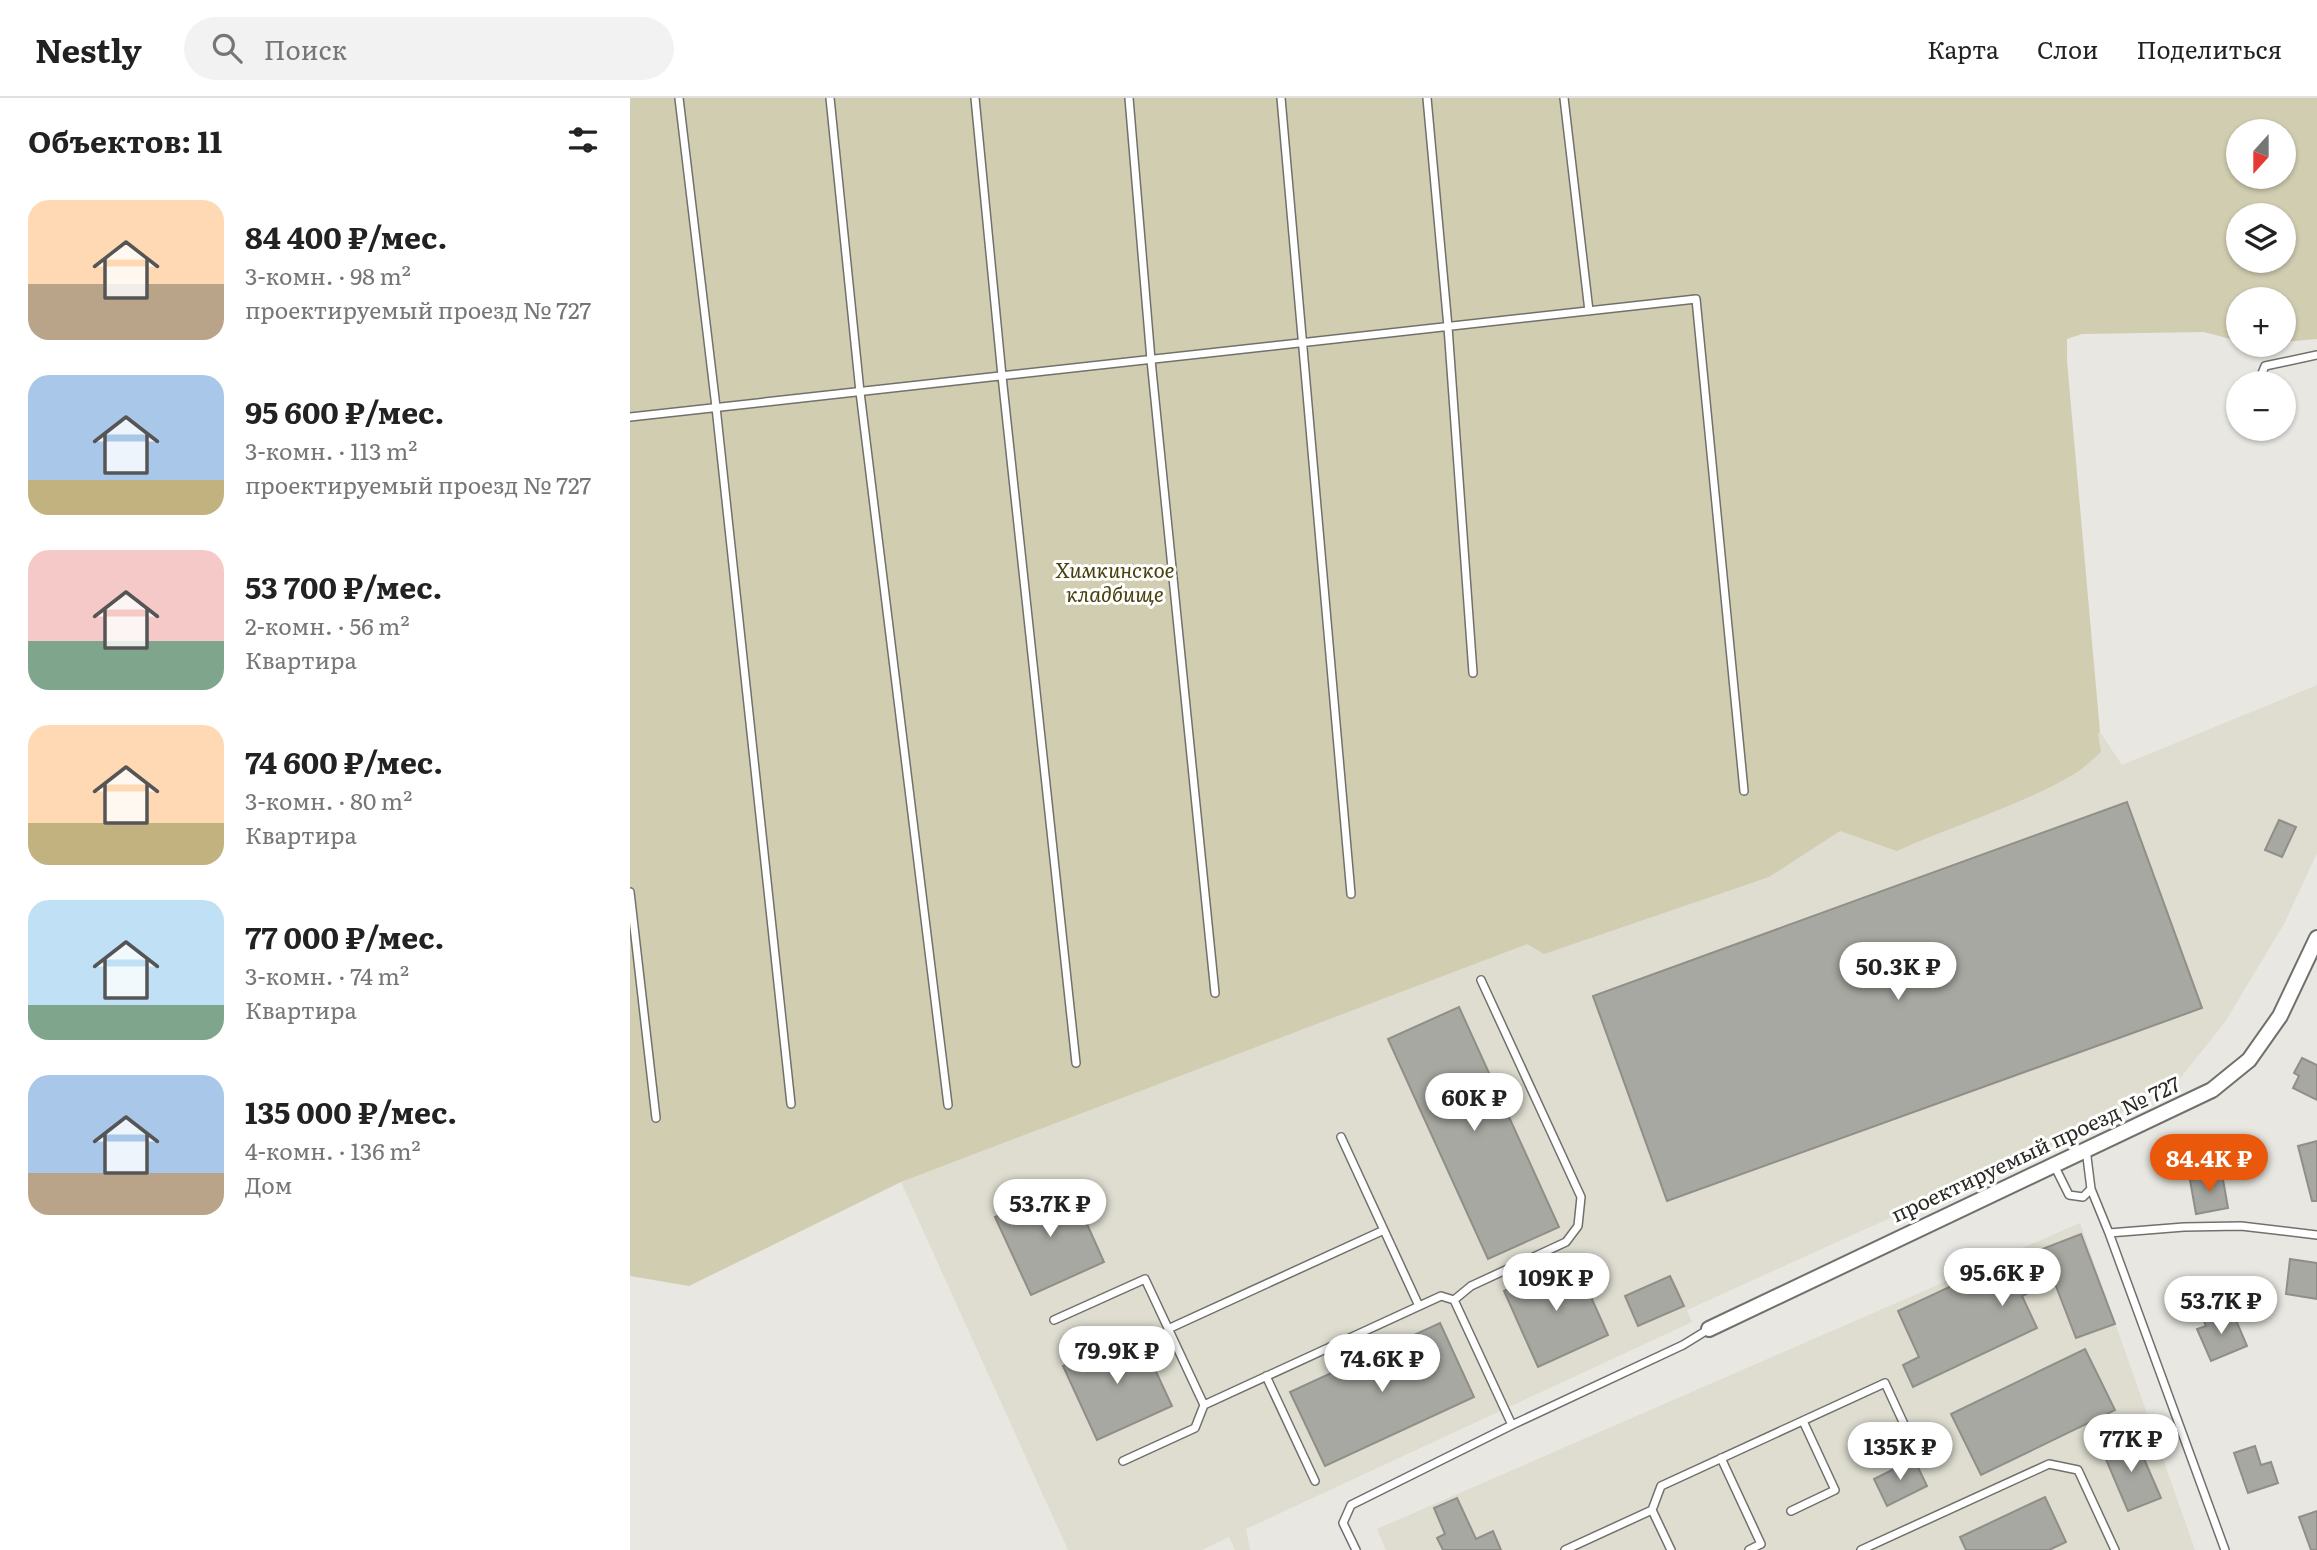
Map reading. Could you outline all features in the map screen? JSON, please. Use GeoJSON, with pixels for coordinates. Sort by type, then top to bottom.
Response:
{"type":"FeatureCollection","features":[{"type":"Feature","properties":{"kind":"street","name":"проектируемый проезд № 727"},"geometry":{"type":"LineString","coordinates":[[1709,1329],[2212,1090],[2249,1060],[2280,1016],[2317,939]]}},
{"type":"Feature","properties":{"kind":"lane"},"geometry":{"type":"LineString","coordinates":[[679,98],[716,408],[791,1104]]}},
{"type":"Feature","properties":{"kind":"lane"},"geometry":{"type":"LineString","coordinates":[[830,98],[860,392],[948,1105]]}},
{"type":"Feature","properties":{"kind":"lane"},"geometry":{"type":"LineString","coordinates":[[975,98],[1076,1063]]}},
{"type":"Feature","properties":{"kind":"lane"},"geometry":{"type":"LineString","coordinates":[[1129,98],[1151,360],[1215,993]]}},
{"type":"Feature","properties":{"kind":"lane"},"geometry":{"type":"LineString","coordinates":[[1281,98],[1351,894]]}},
{"type":"Feature","properties":{"kind":"lane"},"geometry":{"type":"LineString","coordinates":[[1427,98],[1448,327],[1473,673]]}},
{"type":"Feature","properties":{"kind":"lane"},"geometry":{"type":"LineString","coordinates":[[1564,98],[1589,311]]}},
{"type":"Feature","properties":{"kind":"lane"},"geometry":{"type":"LineString","coordinates":[[630,417],[1696,299],[1744,791]]}},
{"type":"Feature","properties":{"kind":"lane"},"geometry":{"type":"LineString","coordinates":[[2263,371],[2265,366],[2317,355]]}},
{"type":"Feature","properties":{"kind":"lane"},"geometry":{"type":"LineString","coordinates":[[630,892],[656,1118]]}},
{"type":"Feature","properties":{"kind":"lane"},"geometry":{"type":"LineString","coordinates":[[1454,1300],[1471,1286],[1566,1242],[1578,1226],[1581,1197],[1481,980]]}},
{"type":"Feature","properties":{"kind":"lane"},"geometry":{"type":"LineString","coordinates":[[1341,1137],[1419,1306]]}},
{"type":"Feature","properties":{"kind":"lane"},"geometry":{"type":"LineString","coordinates":[[2086,1149],[2091,1189],[2225,1550]]}},
{"type":"Feature","properties":{"kind":"lane"},"geometry":{"type":"LineString","coordinates":[[2053,1165],[2069,1195],[2083,1197],[2091,1189]]}},
{"type":"Feature","properties":{"kind":"lane"},"geometry":{"type":"LineString","coordinates":[[2109,1233],[2241,1226],[2317,1235]]}},
{"type":"Feature","properties":{"kind":"lane"},"geometry":{"type":"LineString","coordinates":[[1168,1329],[1384,1230]]}},
{"type":"Feature","properties":{"kind":"lane"},"geometry":{"type":"LineString","coordinates":[[1054,1320],[1145,1279],[1204,1405]]}},
{"type":"Feature","properties":{"kind":"lane"},"geometry":{"type":"LineString","coordinates":[[1123,1461],[1195,1427],[1204,1405],[1441,1296],[1454,1300],[1512,1425]]}},
{"type":"Feature","properties":{"kind":"lane"},"geometry":{"type":"LineString","coordinates":[[1356,1550],[1343,1523],[1351,1505],[1512,1425],[1683,1345],[1709,1329]]}},
{"type":"Feature","properties":{"kind":"lane"},"geometry":{"type":"LineString","coordinates":[[1266,1376],[1315,1481]]}},
{"type":"Feature","properties":{"kind":"lane"},"geometry":{"type":"LineString","coordinates":[[1565,1550],[1652,1510],[1661,1486],[1885,1383],[1915,1448]]}},
{"type":"Feature","properties":{"kind":"lane"},"geometry":{"type":"LineString","coordinates":[[1791,1511],[1835,1490],[1803,1421]]}},
{"type":"Feature","properties":{"kind":"lane"},"geometry":{"type":"LineString","coordinates":[[1721,1458],[1761,1544],[1749,1550]]}},
{"type":"Feature","properties":{"kind":"lane"},"geometry":{"type":"LineString","coordinates":[[1861,1550],[2049,1464],[2078,1470],[2115,1550]]}},
{"type":"Feature","properties":{"kind":"lane"},"geometry":{"type":"LineString","coordinates":[[1652,1510],[1671,1550]]}},
{"type":"Feature","properties":{"kind":"shaded area"},"geometry":{"type":"Polygon","coordinates":[[[2317,685],[2317,853],[2285,922],[2225,1022],[2178,1081],[2117,1115],[1687,1310],[1692,1322],[1246,1529],[1250,1550],[1235,1550],[1229,1537],[1202,1550],[1068,1550],[901,1182],[1709,874],[2100,732],[2122,765],[2317,685]]]}},
{"type":"Feature","properties":{"kind":"shaded area"},"geometry":{"type":"Polygon","coordinates":[[[2080,1223],[2195,1550],[1386,1550],[1377,1529],[2080,1223]]]}},
{"type":"Feature","properties":{"kind":"green space","name":"Химкинское кладбище"},"geometry":{"type":"Polygon","coordinates":[[[630,98],[2317,98],[2317,339],[2296,341],[2296,287],[2226,287],[2226,338],[2204,332],[2082,334],[2067,339],[2101,752],[2086,766],[2033,795],[1897,851],[1840,831],[1769,877],[1544,954],[1527,944],[901,1182],[689,1286],[630,1276],[630,98]]]}},
{"type":"Feature","properties":{"kind":"building"},"geometry":{"type":"Polygon","coordinates":[[[2127,802],[2202,1008],[1667,1201],[1593,996],[2127,802]]]}},
{"type":"Feature","properties":{"kind":"building"},"geometry":{"type":"Polygon","coordinates":[[[2279,820],[2296,827],[2282,857],[2265,850],[2279,820]]]}},
{"type":"Feature","properties":{"kind":"building"},"geometry":{"type":"Polygon","coordinates":[[[1459,1007],[1559,1227],[1488,1259],[1388,1039],[1459,1007]]]}},
{"type":"Feature","properties":{"kind":"building"},"geometry":{"type":"Polygon","coordinates":[[[2302,1058],[2317,1065],[2317,1100],[2293,1088],[2299,1076],[2294,1073],[2302,1058]]]}},
{"type":"Feature","properties":{"kind":"building"},"geometry":{"type":"Polygon","coordinates":[[[2317,1141],[2317,1201],[2312,1201],[2298,1146],[2317,1141]]]}},
{"type":"Feature","properties":{"kind":"building"},"geometry":{"type":"Polygon","coordinates":[[[2222,1174],[2228,1208],[2196,1214],[2190,1180],[2222,1174]]]}},
{"type":"Feature","properties":{"kind":"building"},"geometry":{"type":"Polygon","coordinates":[[[1069,1184],[1104,1262],[1031,1295],[995,1217],[1069,1184]]]}},
{"type":"Feature","properties":{"kind":"building"},"geometry":{"type":"Polygon","coordinates":[[[2081,1234],[2115,1324],[2076,1338],[2054,1281],[2022,1296],[2037,1328],[1913,1387],[1903,1365],[1919,1357],[1898,1311],[2018,1255],[2019,1258],[2081,1234]]]}},
{"type":"Feature","properties":{"kind":"building"},"geometry":{"type":"Polygon","coordinates":[[[1574,1259],[1608,1335],[1538,1367],[1504,1291],[1574,1259]]]}},
{"type":"Feature","properties":{"kind":"building"},"geometry":{"type":"Polygon","coordinates":[[[2290,1259],[2317,1263],[2317,1299],[2286,1294],[2290,1259]]]}},
{"type":"Feature","properties":{"kind":"building"},"geometry":{"type":"Polygon","coordinates":[[[1670,1276],[1684,1306],[1638,1326],[1625,1296],[1670,1276]]]}},
{"type":"Feature","properties":{"kind":"building"},"geometry":{"type":"Polygon","coordinates":[[[2220,1311],[2223,1318],[2233,1313],[2247,1346],[2211,1361],[2197,1329],[2206,1326],[2203,1319],[2220,1311]]]}},
{"type":"Feature","properties":{"kind":"building"},"geometry":{"type":"Polygon","coordinates":[[[1440,1323],[1474,1397],[1325,1466],[1290,1392],[1440,1323]]]}},
{"type":"Feature","properties":{"kind":"building"},"geometry":{"type":"Polygon","coordinates":[[[1138,1333],[1172,1406],[1097,1440],[1063,1366],[1138,1333]]]}},
{"type":"Feature","properties":{"kind":"building"},"geometry":{"type":"Polygon","coordinates":[[[2085,1349],[2115,1410],[1981,1475],[1951,1414],[2085,1349]]]}},
{"type":"Feature","properties":{"kind":"building"},"geometry":{"type":"Polygon","coordinates":[[[2134,1436],[2161,1498],[2128,1511],[2102,1450],[2134,1436]]]}},
{"type":"Feature","properties":{"kind":"building"},"geometry":{"type":"Polygon","coordinates":[[[2255,1446],[2261,1465],[2271,1462],[2278,1483],[2248,1493],[2234,1453],[2255,1446]]]}},
{"type":"Feature","properties":{"kind":"building"},"geometry":{"type":"Polygon","coordinates":[[[1914,1459],[1927,1486],[1887,1506],[1874,1479],[1914,1459]]]}},
{"type":"Feature","properties":{"kind":"building"},"geometry":{"type":"Polygon","coordinates":[[[2045,1497],[2066,1542],[2049,1550],[1966,1550],[1960,1537],[2045,1497]]]}},
{"type":"Feature","properties":{"kind":"building"},"geometry":{"type":"Polygon","coordinates":[[[1457,1498],[1476,1539],[1493,1531],[1501,1550],[1443,1550],[1437,1538],[1445,1534],[1434,1508],[1457,1498]]]}},
{"type":"Feature","properties":{"kind":"building"},"geometry":{"type":"Polygon","coordinates":[[[2317,1511],[2317,1550],[2311,1550],[2299,1517],[2317,1511]]]}}]}
